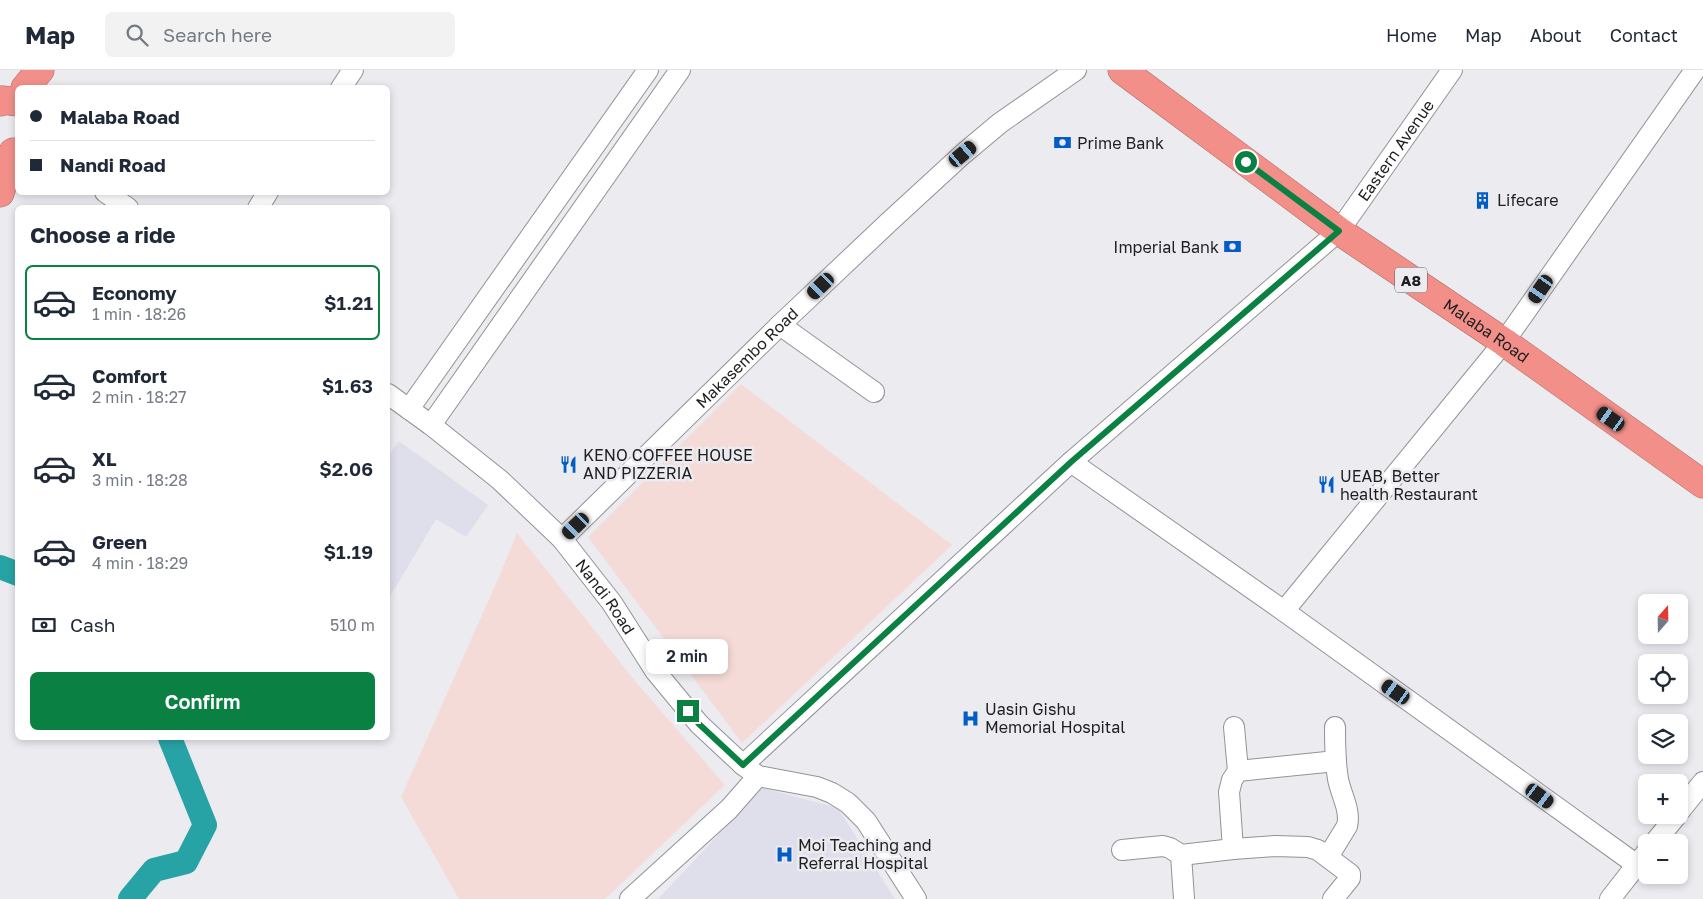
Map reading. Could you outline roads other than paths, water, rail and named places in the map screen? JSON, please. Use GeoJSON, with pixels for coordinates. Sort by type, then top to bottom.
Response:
{"type":"FeatureCollection","features":[{"type":"Feature","properties":{"kind":"highway"},"geometry":{"type":"LineString","coordinates":[[24,85],[40,70]]}},
{"type":"Feature","properties":{"kind":"highway"},"geometry":{"type":"LineString","coordinates":[[40,85],[48,70]]}},
{"type":"Feature","properties":{"kind":"highway","name":"Malaba Road"},"geometry":{"type":"LineString","coordinates":[[1122,70],[1339,231],[1504,342],[1703,484]]}},
{"type":"Feature","properties":{"kind":"highway"},"geometry":{"type":"LineString","coordinates":[[0,193],[7,150]]}},
{"type":"Feature","properties":{"kind":"street"},"geometry":{"type":"LineString","coordinates":[[343,85],[353,70]]}},
{"type":"Feature","properties":{"kind":"street"},"geometry":{"type":"LineString","coordinates":[[409,409],[648,70]]}},
{"type":"Feature","properties":{"kind":"street"},"geometry":{"type":"LineString","coordinates":[[431,425],[680,70]]}},
{"type":"Feature","properties":{"kind":"street","name":"Makasembo Road"},"geometry":{"type":"LineString","coordinates":[[562,539],[780,325],[963,154],[1000,123],[1076,70]]}},
{"type":"Feature","properties":{"kind":"street","name":"Eastern Avenue"},"geometry":{"type":"LineString","coordinates":[[630,899],[729,809],[751,771],[1071,462],[1339,231],[1452,70]]}},
{"type":"Feature","properties":{"kind":"street"},"geometry":{"type":"LineString","coordinates":[[1284,611],[1504,342],[1694,70]]}},
{"type":"Feature","properties":{"kind":"street"},"geometry":{"type":"LineString","coordinates":[[109,195],[124,205]]}},
{"type":"Feature","properties":{"kind":"street"},"geometry":{"type":"LineString","coordinates":[[780,325],[874,392]]}},
{"type":"Feature","properties":{"kind":"street","name":"Nandi Road"},"geometry":{"type":"LineString","coordinates":[[390,395],[431,425],[500,480],[562,539],[612,603],[656,672],[699,724],[751,771]]}},
{"type":"Feature","properties":{"kind":"street"},"geometry":{"type":"LineString","coordinates":[[1071,462],[1638,856]]}},
{"type":"Feature","properties":{"kind":"street"},"geometry":{"type":"LineString","coordinates":[[1233,849],[1229,792],[1232,780],[1238,771],[1234,727]]}},
{"type":"Feature","properties":{"kind":"street"},"geometry":{"type":"LineString","coordinates":[[1328,857],[1347,826],[1348,821],[1336,761],[1335,727]]}},
{"type":"Feature","properties":{"kind":"street"},"geometry":{"type":"LineString","coordinates":[[1238,771],[1336,761]]}},
{"type":"Feature","properties":{"kind":"street"},"geometry":{"type":"LineString","coordinates":[[751,771],[817,787],[832,793],[848,803],[866,821],[916,899]]}},
{"type":"Feature","properties":{"kind":"street"},"geometry":{"type":"LineString","coordinates":[[1688,801],[1703,782]]}},
{"type":"Feature","properties":{"kind":"street"},"geometry":{"type":"LineString","coordinates":[[1662,834],[1670,824]]}},
{"type":"Feature","properties":{"kind":"street"},"geometry":{"type":"LineString","coordinates":[[1122,850],[1163,846],[1181,855],[1274,846],[1308,847],[1318,850],[1350,874],[1350,878],[1333,899]]}},
{"type":"Feature","properties":{"kind":"street"},"geometry":{"type":"LineString","coordinates":[[1181,855],[1184,899]]}},
{"type":"Feature","properties":{"kind":"street"},"geometry":{"type":"LineString","coordinates":[[1610,899],[1638,864]]}},
{"type":"Feature","properties":{"kind":"waterway"},"geometry":{"type":"LineString","coordinates":[[0,567],[15,573]]}},
{"type":"Feature","properties":{"kind":"waterway"},"geometry":{"type":"LineString","coordinates":[[130,899],[154,870],[186,862],[205,825],[171,740]]}},
{"type":"Feature","properties":{"kind":"place","name":"Prime Bank"},"geometry":{"type":"Point","coordinates":[1063,143]}},
{"type":"Feature","properties":{"kind":"place","name":"Lifecare"},"geometry":{"type":"Point","coordinates":[1483,200]}},
{"type":"Feature","properties":{"kind":"place","name":"Imperial Bank"},"geometry":{"type":"Point","coordinates":[1233,247]}},
{"type":"Feature","properties":{"kind":"place","name":"KENO COFFEE HOUSE AND PIZZERIA"},"geometry":{"type":"Point","coordinates":[569,464]}},
{"type":"Feature","properties":{"kind":"place","name":"UEAB, Better health Restaurant"},"geometry":{"type":"Point","coordinates":[1326,485]}},
{"type":"Feature","properties":{"kind":"place","name":"Uasin Gishu Memorial Hospital"},"geometry":{"type":"Point","coordinates":[971,718]}},
{"type":"Feature","properties":{"kind":"place","name":"Moi Teaching and Referral Hospital"},"geometry":{"type":"Point","coordinates":[784,854]}}]}
